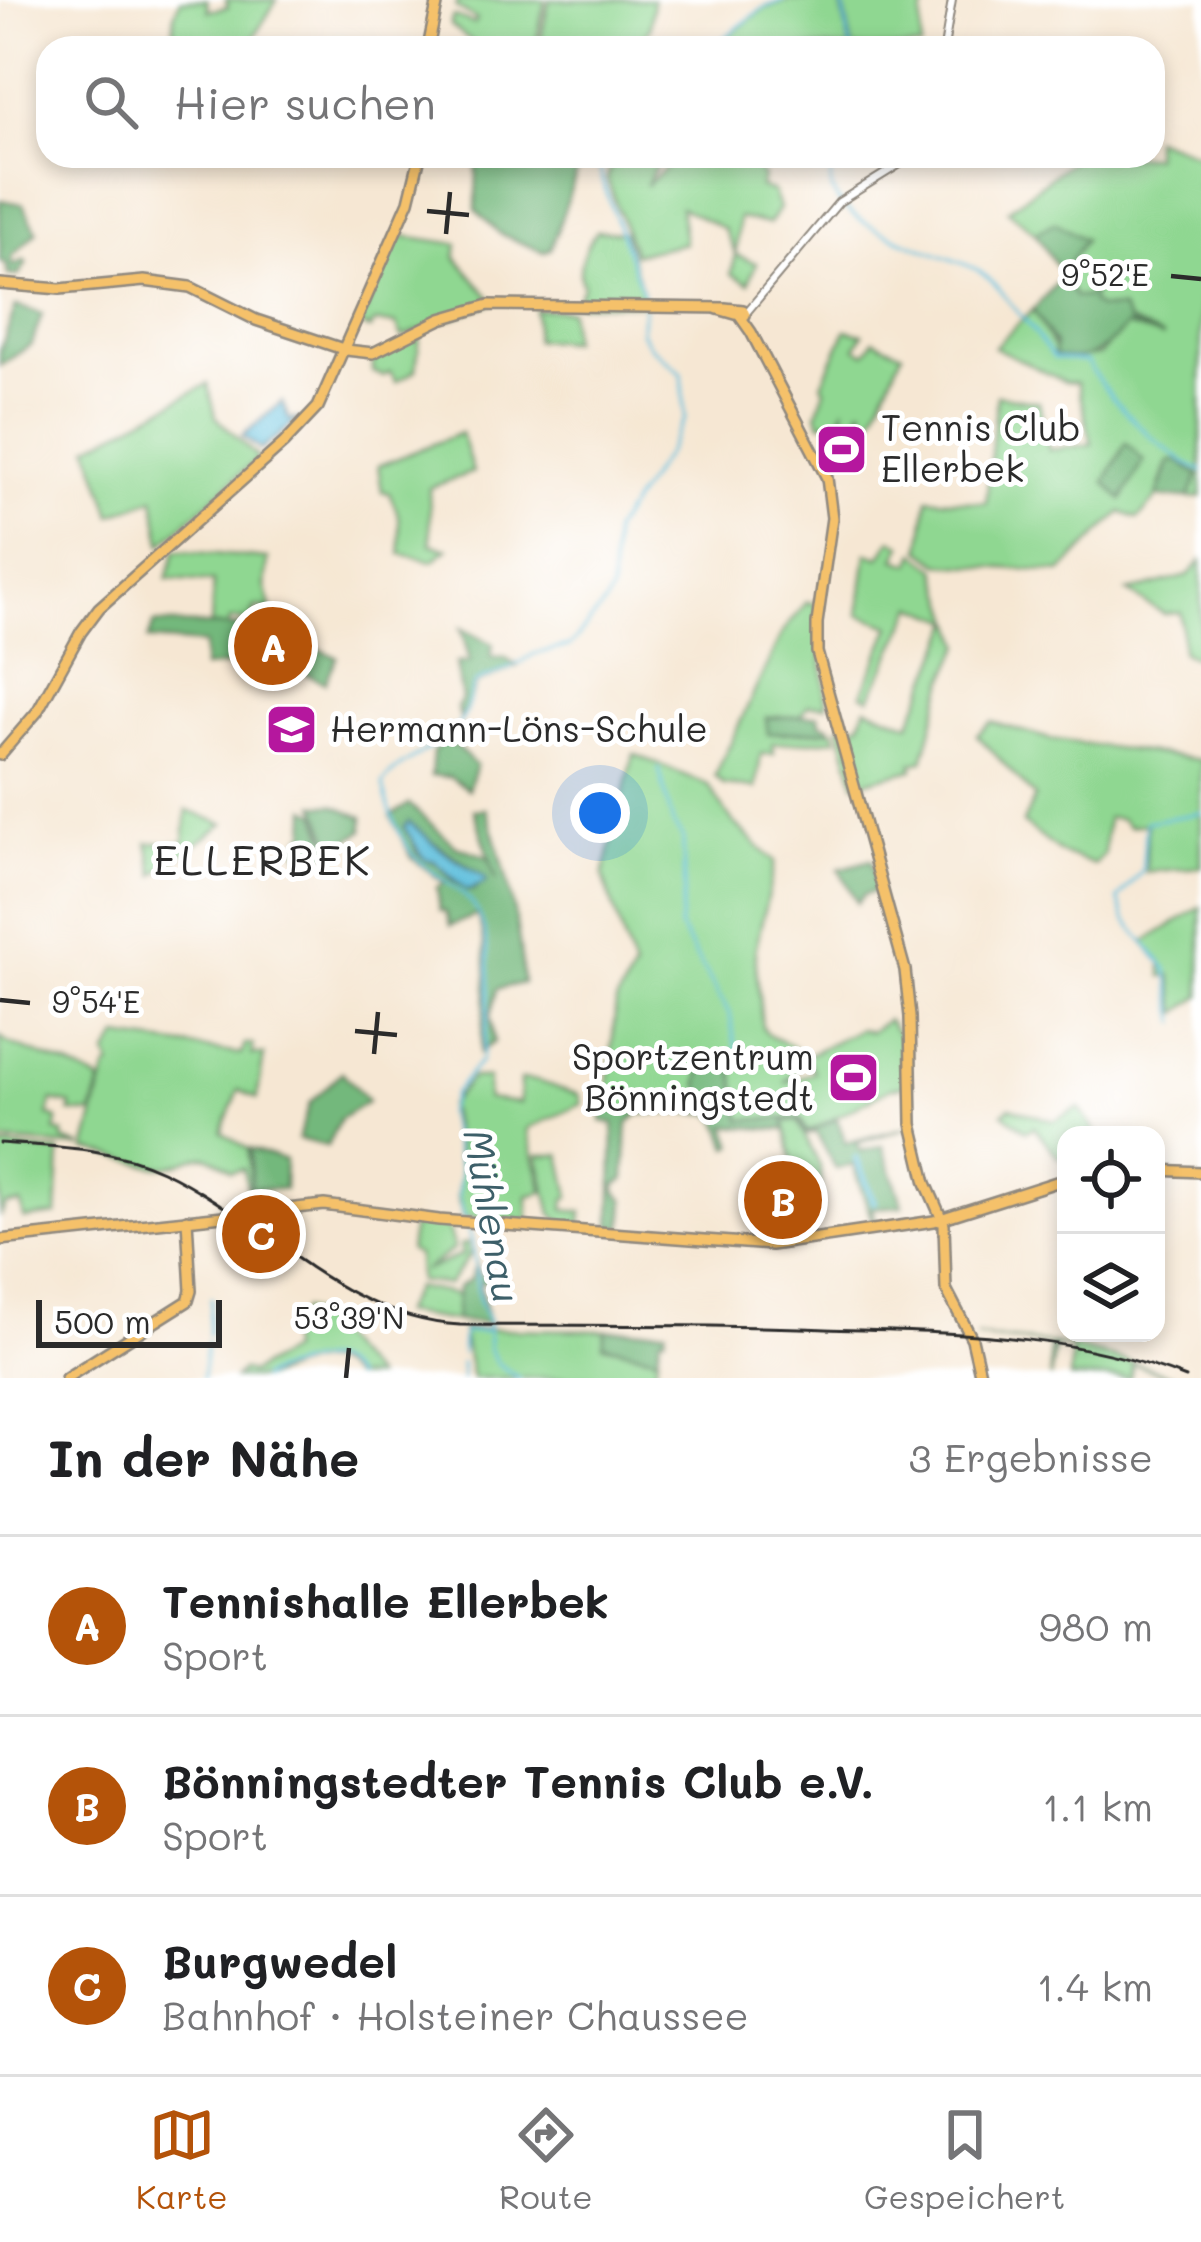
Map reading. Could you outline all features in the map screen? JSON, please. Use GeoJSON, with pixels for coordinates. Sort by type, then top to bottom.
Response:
{"type":"FeatureCollection","features":[{"type":"Feature","properties":{"kind":"main road"},"geometry":{"type":"LineString","coordinates":[[430,36],[438,0]]}},
{"type":"Feature","properties":{"kind":"main road"},"geometry":{"type":"LineString","coordinates":[[0,755],[37,712],[91,617],[304,425],[328,392],[410,201],[417,168]]}},
{"type":"Feature","properties":{"kind":"main road"},"geometry":{"type":"LineString","coordinates":[[0,284],[60,289],[144,281],[190,287],[256,320],[368,352],[384,350],[441,319],[489,305],[744,312],[826,472],[831,530],[817,623],[818,652],[907,980],[914,1132],[926,1183],[943,1218],[946,1289],[972,1339],[981,1378]]}},
{"type":"Feature","properties":{"kind":"main road"},"geometry":{"type":"LineString","coordinates":[[1165,1170],[1201,1172]]}},
{"type":"Feature","properties":{"kind":"main road"},"geometry":{"type":"LineString","coordinates":[[0,1240],[324,1205],[466,1222],[771,1245],[943,1218],[1057,1182]]}},
{"type":"Feature","properties":{"kind":"main road"},"geometry":{"type":"LineString","coordinates":[[66,1378],[179,1308],[190,1295],[185,1220]]}},
{"type":"Feature","properties":{"kind":"street"},"geometry":{"type":"LineString","coordinates":[[946,36],[952,0]]}},
{"type":"Feature","properties":{"kind":"street"},"geometry":{"type":"LineString","coordinates":[[744,312],[825,215],[894,168]]}},
{"type":"Feature","properties":{"kind":"green space"},"geometry":{"type":"Polygon","coordinates":[[[180,0],[207,0],[208,11],[228,7],[226,0],[277,0],[254,36],[173,36],[180,0]]]}},
{"type":"Feature","properties":{"kind":"green space"},"geometry":{"type":"Polygon","coordinates":[[[458,0],[545,0],[538,36],[465,36],[450,25],[453,16],[474,24],[477,20],[456,7],[458,0]]]}},
{"type":"Feature","properties":{"kind":"green space"},"geometry":{"type":"Polygon","coordinates":[[[549,0],[653,0],[650,28],[644,36],[542,36],[549,0]]]}},
{"type":"Feature","properties":{"kind":"green space"},"geometry":{"type":"Polygon","coordinates":[[[788,0],[840,0],[848,36],[728,36],[763,9],[788,0]]]}},
{"type":"Feature","properties":{"kind":"green space"},"geometry":{"type":"Polygon","coordinates":[[[843,0],[927,0],[921,36],[850,36],[843,0]]]}},
{"type":"Feature","properties":{"kind":"green space"},"geometry":{"type":"Polygon","coordinates":[[[1165,142],[1201,155],[1197,186],[1201,188],[1201,497],[1189,498],[1197,475],[1167,465],[1156,499],[1138,519],[1121,512],[1061,572],[941,564],[921,549],[928,498],[986,503],[997,395],[1039,402],[1049,450],[1092,444],[1077,383],[1065,382],[994,347],[1033,310],[1060,359],[1099,355],[1126,326],[1150,331],[1129,322],[1122,309],[1098,308],[1091,302],[1095,286],[1087,297],[1075,297],[1062,274],[1083,239],[1055,223],[1035,233],[1008,210],[1062,168],[1165,168],[1165,142]]]}},
{"type":"Feature","properties":{"kind":"green space"},"geometry":{"type":"Polygon","coordinates":[[[477,168],[578,168],[551,249],[544,252],[500,234],[476,210],[477,168]]]}},
{"type":"Feature","properties":{"kind":"green space"},"geometry":{"type":"Polygon","coordinates":[[[655,168],[646,186],[666,168],[756,168],[763,177],[760,187],[773,192],[779,208],[769,224],[739,218],[736,255],[724,229],[680,207],[685,243],[634,254],[607,179],[609,170],[655,168]]]}},
{"type":"Feature","properties":{"kind":"green space"},"geometry":{"type":"Polygon","coordinates":[[[0,200],[23,204],[37,231],[12,257],[13,266],[27,263],[18,276],[8,275],[6,264],[0,262],[0,200]]]}},
{"type":"Feature","properties":{"kind":"green space"},"geometry":{"type":"Polygon","coordinates":[[[1055,222],[1084,240],[1062,274],[1075,297],[1087,297],[1092,285],[1096,287],[1091,302],[1098,308],[1122,309],[1129,322],[1164,337],[1127,326],[1086,357],[1054,356],[1055,344],[1033,310],[1060,279],[1061,273],[1035,233],[1055,222]]]}},
{"type":"Feature","properties":{"kind":"green space"},"geometry":{"type":"Polygon","coordinates":[[[597,231],[623,232],[646,304],[575,304],[583,286],[582,257],[597,231]]]}},
{"type":"Feature","properties":{"kind":"green space"},"geometry":{"type":"Polygon","coordinates":[[[397,235],[458,244],[456,257],[494,302],[402,337],[396,324],[375,323],[370,329],[359,325],[397,235]]]}},
{"type":"Feature","properties":{"kind":"green space"},"geometry":{"type":"Polygon","coordinates":[[[736,255],[756,263],[749,283],[731,274],[736,255]]]}},
{"type":"Feature","properties":{"kind":"green space"},"geometry":{"type":"Polygon","coordinates":[[[16,306],[42,314],[32,344],[0,366],[0,351],[16,306]]]}},
{"type":"Feature","properties":{"kind":"green space"},"geometry":{"type":"Polygon","coordinates":[[[535,309],[569,310],[571,341],[535,340],[535,309]]]}},
{"type":"Feature","properties":{"kind":"green space"},"geometry":{"type":"Polygon","coordinates":[[[846,330],[863,334],[856,348],[866,353],[874,340],[902,353],[863,441],[855,440],[864,409],[860,409],[859,423],[844,424],[844,410],[840,417],[843,432],[851,432],[850,452],[837,453],[838,434],[831,436],[828,421],[821,423],[817,414],[825,389],[822,384],[846,330]]]}},
{"type":"Feature","properties":{"kind":"green space"},"geometry":{"type":"Polygon","coordinates":[[[420,334],[416,370],[396,382],[390,372],[383,376],[373,372],[373,358],[420,334]]]}},
{"type":"Feature","properties":{"kind":"green space"},"geometry":{"type":"Polygon","coordinates":[[[208,384],[216,417],[258,458],[162,544],[154,498],[112,515],[89,447],[208,384]]]}},
{"type":"Feature","properties":{"kind":"green space"},"geometry":{"type":"Polygon","coordinates":[[[461,433],[473,472],[429,488],[431,544],[448,549],[433,561],[401,554],[399,516],[389,493],[382,491],[378,466],[461,433]]]}},
{"type":"Feature","properties":{"kind":"green space"},"geometry":{"type":"Polygon","coordinates":[[[1126,443],[1144,461],[1122,500],[1105,482],[1126,443]]]}},
{"type":"Feature","properties":{"kind":"green space"},"geometry":{"type":"Polygon","coordinates":[[[1170,461],[1179,461],[1198,475],[1189,498],[1157,497],[1170,461]]]}},
{"type":"Feature","properties":{"kind":"green space"},"geometry":{"type":"Polygon","coordinates":[[[892,539],[902,545],[896,559],[911,564],[916,553],[937,569],[962,644],[945,680],[923,761],[912,763],[913,769],[855,784],[839,726],[860,724],[866,707],[910,724],[953,621],[915,606],[870,698],[862,694],[891,626],[859,614],[867,553],[880,557],[892,539]]]}},
{"type":"Feature","properties":{"kind":"green space"},"geometry":{"type":"Polygon","coordinates":[[[176,550],[268,559],[265,586],[272,611],[264,614],[266,608],[255,608],[251,621],[230,620],[228,627],[211,627],[213,582],[167,579],[176,550]]]}},
{"type":"Feature","properties":{"kind":"green space"},"geometry":{"type":"Polygon","coordinates":[[[1201,561],[1201,660],[1182,652],[1181,613],[1164,614],[1128,592],[1188,576],[1201,561]]]}},
{"type":"Feature","properties":{"kind":"green space"},"geometry":{"type":"Polygon","coordinates":[[[807,602],[817,604],[827,705],[808,705],[801,716],[766,718],[769,734],[834,730],[836,739],[773,744],[774,754],[761,754],[756,788],[724,785],[715,776],[782,633],[807,602]]]}},
{"type":"Feature","properties":{"kind":"green space"},"geometry":{"type":"Polygon","coordinates":[[[272,611],[274,620],[337,657],[325,683],[286,664],[290,639],[271,625],[264,658],[272,660],[258,677],[238,677],[234,665],[203,668],[204,644],[148,640],[154,623],[239,627],[272,611]]]}},
{"type":"Feature","properties":{"kind":"green space"},"geometry":{"type":"Polygon","coordinates":[[[461,628],[493,644],[491,657],[505,657],[517,666],[476,684],[461,720],[456,663],[470,662],[461,628]]]}},
{"type":"Feature","properties":{"kind":"green space"},"geometry":{"type":"Polygon","coordinates":[[[819,715],[820,723],[830,730],[768,734],[766,718],[819,715]]]}},
{"type":"Feature","properties":{"kind":"green space"},"geometry":{"type":"Polygon","coordinates":[[[991,722],[1050,739],[1201,760],[1201,867],[1146,872],[1147,824],[1129,826],[1121,819],[1107,818],[1104,854],[1095,865],[1061,853],[1023,823],[1035,797],[977,735],[991,722]]]}},
{"type":"Feature","properties":{"kind":"green space"},"geometry":{"type":"Polygon","coordinates":[[[443,743],[456,746],[476,766],[468,789],[449,777],[431,776],[433,752],[443,743]]]}},
{"type":"Feature","properties":{"kind":"green space"},"geometry":{"type":"Polygon","coordinates":[[[634,754],[708,785],[732,821],[775,862],[755,952],[762,1027],[796,1049],[804,1062],[785,1083],[814,1072],[806,1056],[859,1029],[870,1032],[887,1020],[907,1045],[908,1084],[891,1088],[806,1133],[801,1119],[797,1120],[820,1166],[821,1212],[804,1216],[784,1120],[742,1120],[732,1063],[715,1063],[701,1072],[699,1084],[710,1109],[606,1110],[616,1002],[634,970],[603,876],[634,754]]]}},
{"type":"Feature","properties":{"kind":"green space"},"geometry":{"type":"Polygon","coordinates":[[[409,804],[456,846],[488,857],[497,881],[474,810],[486,809],[511,895],[523,983],[497,989],[490,1016],[494,1042],[480,1052],[486,966],[477,915],[450,926],[446,912],[440,910],[437,887],[445,883],[412,858],[391,816],[409,804]],[[415,829],[410,835],[418,854],[438,864],[454,882],[473,891],[484,877],[415,829]]]}},
{"type":"Feature","properties":{"kind":"green space"},"geometry":{"type":"Polygon","coordinates":[[[316,805],[334,805],[363,817],[363,831],[334,848],[316,805]]]}},
{"type":"Feature","properties":{"kind":"green space"},"geometry":{"type":"Polygon","coordinates":[[[307,808],[317,813],[331,851],[303,865],[296,844],[306,833],[307,808]]]}},
{"type":"Feature","properties":{"kind":"green space"},"geometry":{"type":"Polygon","coordinates":[[[187,810],[224,824],[155,875],[148,843],[184,843],[187,810]]]}},
{"type":"Feature","properties":{"kind":"green space"},"geometry":{"type":"Polygon","coordinates":[[[871,860],[879,890],[863,895],[857,903],[839,869],[871,860]]]}},
{"type":"Feature","properties":{"kind":"green space"},"geometry":{"type":"Polygon","coordinates":[[[1201,907],[1201,996],[1178,1013],[1171,975],[1162,976],[1162,963],[1144,942],[1201,907]]]}},
{"type":"Feature","properties":{"kind":"green space"},"geometry":{"type":"Polygon","coordinates":[[[0,1036],[101,1082],[92,1114],[70,1112],[71,1105],[52,1101],[48,1115],[58,1119],[55,1131],[63,1133],[63,1140],[82,1147],[0,1141],[0,1036]]]}},
{"type":"Feature","properties":{"kind":"green space"},"geometry":{"type":"Polygon","coordinates":[[[119,1037],[242,1054],[245,1044],[253,1045],[252,1055],[264,1055],[257,1099],[239,1090],[222,1132],[248,1149],[251,1205],[243,1169],[231,1171],[211,1157],[161,1167],[85,1150],[111,1065],[107,1055],[119,1037]]]}},
{"type":"Feature","properties":{"kind":"green space"},"geometry":{"type":"Polygon","coordinates":[[[715,1063],[732,1063],[742,1120],[800,1118],[807,1132],[837,1119],[846,1143],[908,1127],[857,1143],[861,1151],[883,1146],[903,1206],[872,1208],[874,1226],[853,1165],[836,1169],[816,1132],[806,1135],[799,1121],[785,1121],[786,1130],[727,1126],[734,1145],[729,1147],[711,1113],[638,1114],[628,1124],[625,1179],[616,1185],[625,1200],[623,1228],[611,1227],[614,1124],[602,1121],[603,1110],[709,1109],[699,1084],[701,1072],[715,1063]]]}},
{"type":"Feature","properties":{"kind":"green space"},"geometry":{"type":"Polygon","coordinates":[[[342,1072],[368,1101],[340,1119],[327,1146],[298,1139],[310,1103],[342,1072]]]}},
{"type":"Feature","properties":{"kind":"green space"},"geometry":{"type":"Polygon","coordinates":[[[471,1078],[488,1078],[487,1099],[520,1103],[520,1080],[579,1094],[582,1104],[527,1129],[544,1192],[528,1196],[529,1222],[463,1217],[457,1196],[461,1169],[449,1105],[471,1078]]]}},
{"type":"Feature","properties":{"kind":"green space"},"geometry":{"type":"Polygon","coordinates":[[[1010,1107],[1053,1121],[1079,1108],[1092,1126],[1057,1126],[1057,1156],[1034,1127],[1026,1131],[1003,1113],[1010,1107]]]}},
{"type":"Feature","properties":{"kind":"green space"},"geometry":{"type":"Polygon","coordinates":[[[0,1146],[60,1152],[57,1215],[24,1219],[21,1204],[6,1205],[0,1217],[0,1146]]]}},
{"type":"Feature","properties":{"kind":"green space"},"geometry":{"type":"Polygon","coordinates":[[[250,1149],[285,1160],[284,1189],[251,1189],[250,1149]]]}},
{"type":"Feature","properties":{"kind":"green space"},"geometry":{"type":"Polygon","coordinates":[[[538,1155],[561,1155],[570,1196],[564,1210],[582,1212],[581,1223],[561,1222],[552,1214],[538,1155]]]}},
{"type":"Feature","properties":{"kind":"green space"},"geometry":{"type":"Polygon","coordinates":[[[413,1221],[447,1225],[454,1249],[423,1271],[462,1255],[460,1245],[468,1243],[470,1255],[448,1285],[418,1281],[417,1255],[409,1251],[413,1221]]]}},
{"type":"Feature","properties":{"kind":"green space"},"geometry":{"type":"Polygon","coordinates":[[[476,1264],[479,1275],[505,1283],[479,1282],[489,1323],[455,1321],[458,1287],[470,1279],[476,1264]]]}},
{"type":"Feature","properties":{"kind":"green space"},"geometry":{"type":"Polygon","coordinates":[[[415,1287],[458,1295],[455,1321],[401,1313],[415,1287]]]}},
{"type":"Feature","properties":{"kind":"green space"},"geometry":{"type":"Polygon","coordinates":[[[302,1309],[315,1315],[374,1378],[351,1378],[341,1368],[320,1362],[263,1378],[234,1378],[242,1370],[250,1373],[289,1351],[288,1336],[302,1309]]]}},
{"type":"Feature","properties":{"kind":"green space"},"geometry":{"type":"Polygon","coordinates":[[[462,1329],[605,1330],[604,1345],[658,1357],[653,1378],[472,1378],[462,1329]]]}},
{"type":"Feature","properties":{"kind":"green space"},"geometry":{"type":"Polygon","coordinates":[[[666,1329],[658,1357],[603,1344],[605,1330],[666,1329]]]}},
{"type":"Feature","properties":{"kind":"green space"},"geometry":{"type":"Polygon","coordinates":[[[976,1337],[1051,1344],[1053,1356],[1054,1344],[1070,1347],[1133,1363],[1179,1378],[1133,1364],[1130,1378],[1070,1378],[1072,1349],[1056,1345],[1050,1378],[1050,1344],[976,1337]]]}},
{"type":"Feature","properties":{"kind":"water"},"geometry":{"type":"Polygon","coordinates":[[[282,402],[289,420],[299,419],[261,450],[242,436],[282,402]]]}},
{"type":"Feature","properties":{"kind":"water"},"geometry":{"type":"Polygon","coordinates":[[[409,822],[486,882],[467,891],[434,861],[424,859],[404,827],[409,822]]]}},
{"type":"Feature","properties":{"kind":"waterway","name":"Mühlenau"},"geometry":{"type":"LineString","coordinates":[[727,36],[763,8],[784,0]]}},
{"type":"Feature","properties":{"kind":"waterway"},"geometry":{"type":"LineString","coordinates":[[842,0],[849,36]]}},
{"type":"Feature","properties":{"kind":"waterway","name":"Mühlenau"},"geometry":{"type":"LineString","coordinates":[[516,665],[534,654],[570,646],[606,603],[611,592],[613,531],[685,418],[682,373],[641,332],[645,300],[600,168]]}},
{"type":"Feature","properties":{"kind":"waterway"},"geometry":{"type":"LineString","coordinates":[[832,168],[831,184],[837,199],[851,213],[892,236],[981,272],[1021,316]]}},
{"type":"Feature","properties":{"kind":"waterway"},"geometry":{"type":"LineString","coordinates":[[1023,318],[1054,358],[1087,362],[1137,424],[1201,471]]}},
{"type":"Feature","properties":{"kind":"waterway","name":"Mühlenau"},"geometry":{"type":"LineString","coordinates":[[482,1056],[489,976],[479,915],[464,895],[412,853],[383,784],[457,726],[475,683],[513,667]]}},
{"type":"Feature","properties":{"kind":"waterway"},"geometry":{"type":"LineString","coordinates":[[659,769],[673,824],[683,838],[679,927],[730,1015],[737,1054]]}},
{"type":"Feature","properties":{"kind":"waterway"},"geometry":{"type":"LineString","coordinates":[[1177,1022],[1167,969],[1125,919],[1118,899],[1142,871],[1146,822],[1201,813]]}},
{"type":"Feature","properties":{"kind":"waterway","name":"Mühlenau"},"geometry":{"type":"LineString","coordinates":[[481,1060],[454,1093],[447,1113],[460,1170],[458,1196],[473,1245],[479,1301],[488,1320],[489,1348],[497,1363],[519,1378]]}},
{"type":"Feature","properties":{"kind":"waterway"},"geometry":{"type":"LineString","coordinates":[[856,1159],[874,1202]]}},
{"type":"Feature","properties":{"kind":"waterway"},"geometry":{"type":"LineString","coordinates":[[0,1166],[0,1184]]}},
{"type":"Feature","properties":{"kind":"waterway"},"geometry":{"type":"LineString","coordinates":[[208,1335],[211,1298]]}},
{"type":"Feature","properties":{"kind":"waterway"},"geometry":{"type":"LineString","coordinates":[[462,1354],[463,1332],[487,1331]]}},
{"type":"Feature","properties":{"kind":"waterway"},"geometry":{"type":"LineString","coordinates":[[202,1378],[207,1342]]}},
{"type":"Feature","properties":{"kind":"waterway"},"geometry":{"type":"LineString","coordinates":[[261,1378],[322,1360],[335,1362],[353,1378]]}},
{"type":"Feature","properties":{"kind":"waterway"},"geometry":{"type":"LineString","coordinates":[[461,1362],[462,1378]]}},
{"type":"Feature","properties":{"kind":"railway"},"geometry":{"type":"LineString","coordinates":[[0,1143],[62,1147],[143,1163],[199,1191],[341,1286],[418,1319],[460,1325],[734,1326],[963,1334],[1053,1343],[1186,1378]]}},
{"type":"Feature","properties":{"kind":"place","name":"Tennis Club Ellerbek"},"geometry":{"type":"Point","coordinates":[842,449]}},
{"type":"Feature","properties":{"kind":"place","name":"Tennishalle Ellerbek"},"geometry":{"type":"Point","coordinates":[273,646]}},
{"type":"Feature","properties":{"kind":"place","name":"Hermann-Löns-Schule"},"geometry":{"type":"Point","coordinates":[291,729]}},
{"type":"Feature","properties":{"kind":"place","name":"Sportzentrum Bönningstedt"},"geometry":{"type":"Point","coordinates":[853,1078]}},
{"type":"Feature","properties":{"kind":"place","name":"Bönningstedter Tennis Club e.V."},"geometry":{"type":"Point","coordinates":[783,1200]}},
{"type":"Feature","properties":{"kind":"place","name":"Burgwedel"},"geometry":{"type":"Point","coordinates":[261,1234]}},
{"type":"Feature","properties":{"kind":"district","name":"ELLERBEK"},"geometry":{"type":"Point","coordinates":[263,861]}}]}
